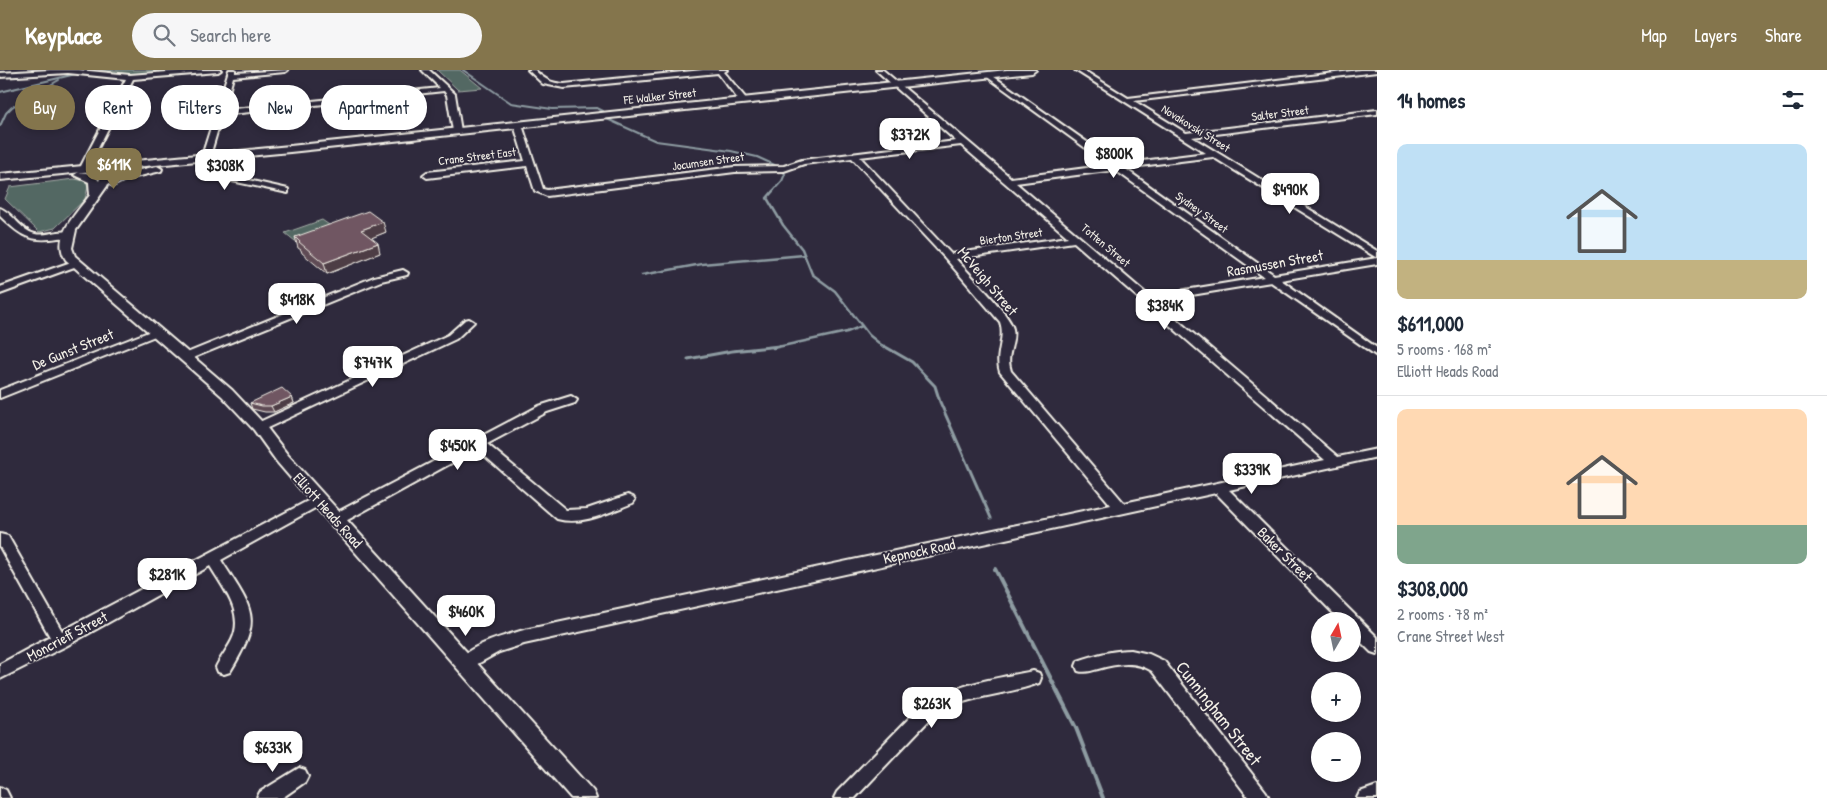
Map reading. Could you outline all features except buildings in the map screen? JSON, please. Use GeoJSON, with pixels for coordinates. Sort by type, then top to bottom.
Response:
{"type":"FeatureCollection","features":[{"type":"Feature","properties":{"kind":"main road","name":"FE Walker Street"},"geometry":{"type":"LineString","coordinates":[[0,177],[115,168],[1032,70]]}},
{"type":"Feature","properties":{"kind":"main road"},"geometry":{"type":"LineString","coordinates":[[112,183],[123,177],[146,171],[211,158]]}},
{"type":"Feature","properties":{"kind":"main road","name":"FE Walker Street"},"geometry":{"type":"LineString","coordinates":[[0,184],[82,171]]}},
{"type":"Feature","properties":{"kind":"street"},"geometry":{"type":"LineString","coordinates":[[0,75],[61,71],[130,77],[218,70]]}},
{"type":"Feature","properties":{"kind":"street"},"geometry":{"type":"LineString","coordinates":[[227,85],[231,72],[285,70]]}},
{"type":"Feature","properties":{"kind":"street"},"geometry":{"type":"LineString","coordinates":[[425,70],[451,94],[458,131]]}},
{"type":"Feature","properties":{"kind":"street"},"geometry":{"type":"LineString","coordinates":[[531,70],[541,82],[557,86],[620,77],[724,70]]}},
{"type":"Feature","properties":{"kind":"street"},"geometry":{"type":"LineString","coordinates":[[719,70],[744,100]]}},
{"type":"Feature","properties":{"kind":"street","name":"Totten Street"},"geometry":{"type":"LineString","coordinates":[[879,70],[1149,299],[1336,462]]}},
{"type":"Feature","properties":{"kind":"street","name":"Novakovski Street"},"geometry":{"type":"LineString","coordinates":[[1078,70],[1377,255]]}},
{"type":"Feature","properties":{"kind":"street"},"geometry":{"type":"LineString","coordinates":[[1126,100],[1377,70]]}},
{"type":"Feature","properties":{"kind":"street","name":"Sydney Street"},"geometry":{"type":"LineString","coordinates":[[988,75],[1377,353]]}},
{"type":"Feature","properties":{"kind":"street"},"geometry":{"type":"LineString","coordinates":[[95,196],[96,187],[93,178],[82,171],[130,77]]}},
{"type":"Feature","properties":{"kind":"street"},"geometry":{"type":"LineString","coordinates":[[239,111],[447,90]]}},
{"type":"Feature","properties":{"kind":"street","name":"Salter Street"},"geometry":{"type":"LineString","coordinates":[[1185,136],[1377,112]]}},
{"type":"Feature","properties":{"kind":"street"},"geometry":{"type":"LineString","coordinates":[[518,125],[530,163]]}},
{"type":"Feature","properties":{"kind":"street"},"geometry":{"type":"LineString","coordinates":[[211,158],[216,130]]}},
{"type":"Feature","properties":{"kind":"street","name":"Jocumsen Street"},"geometry":{"type":"LineString","coordinates":[[530,163],[539,191],[544,192],[725,172],[734,168],[791,167],[802,162],[964,142]]}},
{"type":"Feature","properties":{"kind":"street"},"geometry":{"type":"LineString","coordinates":[[1010,181],[1215,154]]}},
{"type":"Feature","properties":{"kind":"street"},"geometry":{"type":"LineString","coordinates":[[237,155],[222,171],[221,176],[285,190]]}},
{"type":"Feature","properties":{"kind":"street","name":"McVeigh Street"},"geometry":{"type":"LineString","coordinates":[[854,156],[950,257],[1005,321],[1008,328],[1008,336],[1002,356],[1002,363],[1006,372],[1121,508]]}},
{"type":"Feature","properties":{"kind":"street","name":"Crane Street East"},"geometry":{"type":"LineString","coordinates":[[428,175],[530,163]]}},
{"type":"Feature","properties":{"kind":"street"},"geometry":{"type":"LineString","coordinates":[[81,215],[103,197],[112,183],[115,168]]}},
{"type":"Feature","properties":{"kind":"street"},"geometry":{"type":"LineString","coordinates":[[0,290],[74,264],[66,248],[68,234],[73,224],[115,168]]}},
{"type":"Feature","properties":{"kind":"street"},"geometry":{"type":"LineString","coordinates":[[0,211],[29,237],[40,238],[68,234]]}},
{"type":"Feature","properties":{"kind":"street","name":"Bierton Street"},"geometry":{"type":"LineString","coordinates":[[950,257],[1077,239]]}},
{"type":"Feature","properties":{"kind":"street","name":"Rasmussen Street"},"geometry":{"type":"LineString","coordinates":[[1149,299],[1377,261]]}},
{"type":"Feature","properties":{"kind":"street","name":"Elliott Heads Road"},"geometry":{"type":"LineString","coordinates":[[74,264],[227,393],[259,427],[282,458],[319,500],[586,798]]}},
{"type":"Feature","properties":{"kind":"street"},"geometry":{"type":"LineString","coordinates":[[186,357],[378,278],[402,273]]}},
{"type":"Feature","properties":{"kind":"street"},"geometry":{"type":"LineString","coordinates":[[259,427],[452,337],[469,322]]}},
{"type":"Feature","properties":{"kind":"street","name":"De Gunst Street"},"geometry":{"type":"LineString","coordinates":[[0,394],[156,332]]}},
{"type":"Feature","properties":{"kind":"street"},"geometry":{"type":"LineString","coordinates":[[337,520],[542,409],[570,400]]}},
{"type":"Feature","properties":{"kind":"street"},"geometry":{"type":"LineString","coordinates":[[478,444],[562,515],[585,516],[628,500]]}},
{"type":"Feature","properties":{"kind":"street","name":"Kepnock Road"},"geometry":{"type":"LineString","coordinates":[[466,662],[478,653],[524,636],[1377,453]]}},
{"type":"Feature","properties":{"kind":"street","name":"Baker Street"},"geometry":{"type":"LineString","coordinates":[[1219,488],[1342,612]]}},
{"type":"Feature","properties":{"kind":"street","name":"Moncrieff Street"},"geometry":{"type":"LineString","coordinates":[[0,672],[213,559],[319,500]]}},
{"type":"Feature","properties":{"kind":"street"},"geometry":{"type":"LineString","coordinates":[[0,539],[3,540],[60,641]]}},
{"type":"Feature","properties":{"kind":"street"},"geometry":{"type":"LineString","coordinates":[[213,559],[241,608],[244,622],[240,638],[224,667]]}},
{"type":"Feature","properties":{"kind":"street","name":"Baker Street"},"geometry":{"type":"LineString","coordinates":[[1361,631],[1377,647]]}},
{"type":"Feature","properties":{"kind":"street","name":"Cunningham Street"},"geometry":{"type":"LineString","coordinates":[[1084,666],[1121,656],[1142,653],[1163,672],[1260,798]]}},
{"type":"Feature","properties":{"kind":"street"},"geometry":{"type":"LineString","coordinates":[[843,798],[926,712],[938,703],[954,696],[1033,678]]}},
{"type":"Feature","properties":{"kind":"street"},"geometry":{"type":"LineString","coordinates":[[266,798],[299,776]]}},
{"type":"Feature","properties":{"kind":"street"},"geometry":{"type":"LineString","coordinates":[[1366,798],[1377,794]]}},
{"type":"Feature","properties":{"kind":"green space"},"geometry":{"type":"Polygon","coordinates":[[[102,70],[194,70],[127,75],[95,72],[102,70]]]}},
{"type":"Feature","properties":{"kind":"green space"},"geometry":{"type":"Polygon","coordinates":[[[437,70],[460,70],[482,88],[458,90],[437,70]]]}},
{"type":"Feature","properties":{"kind":"green space"},"geometry":{"type":"Polygon","coordinates":[[[74,179],[86,181],[88,187],[85,199],[55,228],[39,232],[5,199],[10,187],[74,179]]]}},
{"type":"Feature","properties":{"kind":"green space"},"geometry":{"type":"Polygon","coordinates":[[[322,220],[332,227],[295,241],[285,233],[322,220]]]}},
{"type":"Feature","properties":{"kind":"waterway"},"geometry":{"type":"LineString","coordinates":[[86,72],[95,70]]}},
{"type":"Feature","properties":{"kind":"waterway"},"geometry":{"type":"LineString","coordinates":[[463,70],[511,103],[552,109],[597,108],[603,111]]}},
{"type":"Feature","properties":{"kind":"waterway"},"geometry":{"type":"LineString","coordinates":[[0,92],[80,73]]}},
{"type":"Feature","properties":{"kind":"waterway"},"geometry":{"type":"LineString","coordinates":[[0,126],[6,113],[12,107],[59,80]]}},
{"type":"Feature","properties":{"kind":"waterway"},"geometry":{"type":"LineString","coordinates":[[607,119],[656,141],[731,151],[757,157],[779,167]]}},
{"type":"Feature","properties":{"kind":"waterway"},"geometry":{"type":"LineString","coordinates":[[772,192],[782,181],[785,174],[782,170]]}},
{"type":"Feature","properties":{"kind":"waterway"},"geometry":{"type":"LineString","coordinates":[[773,191],[767,198],[783,225],[802,249],[812,274],[835,291],[869,335],[885,348]]}},
{"type":"Feature","properties":{"kind":"waterway"},"geometry":{"type":"LineString","coordinates":[[642,275],[702,264],[804,255]]}},
{"type":"Feature","properties":{"kind":"waterway"},"geometry":{"type":"LineString","coordinates":[[773,348],[847,332],[862,326]]}},
{"type":"Feature","properties":{"kind":"waterway"},"geometry":{"type":"LineString","coordinates":[[688,359],[732,351],[779,346]]}},
{"type":"Feature","properties":{"kind":"waterway"},"geometry":{"type":"LineString","coordinates":[[884,346],[912,362],[935,386],[940,402],[991,518]]}},
{"type":"Feature","properties":{"kind":"waterway"},"geometry":{"type":"LineString","coordinates":[[995,569],[1076,728],[1103,798]]}}]}
